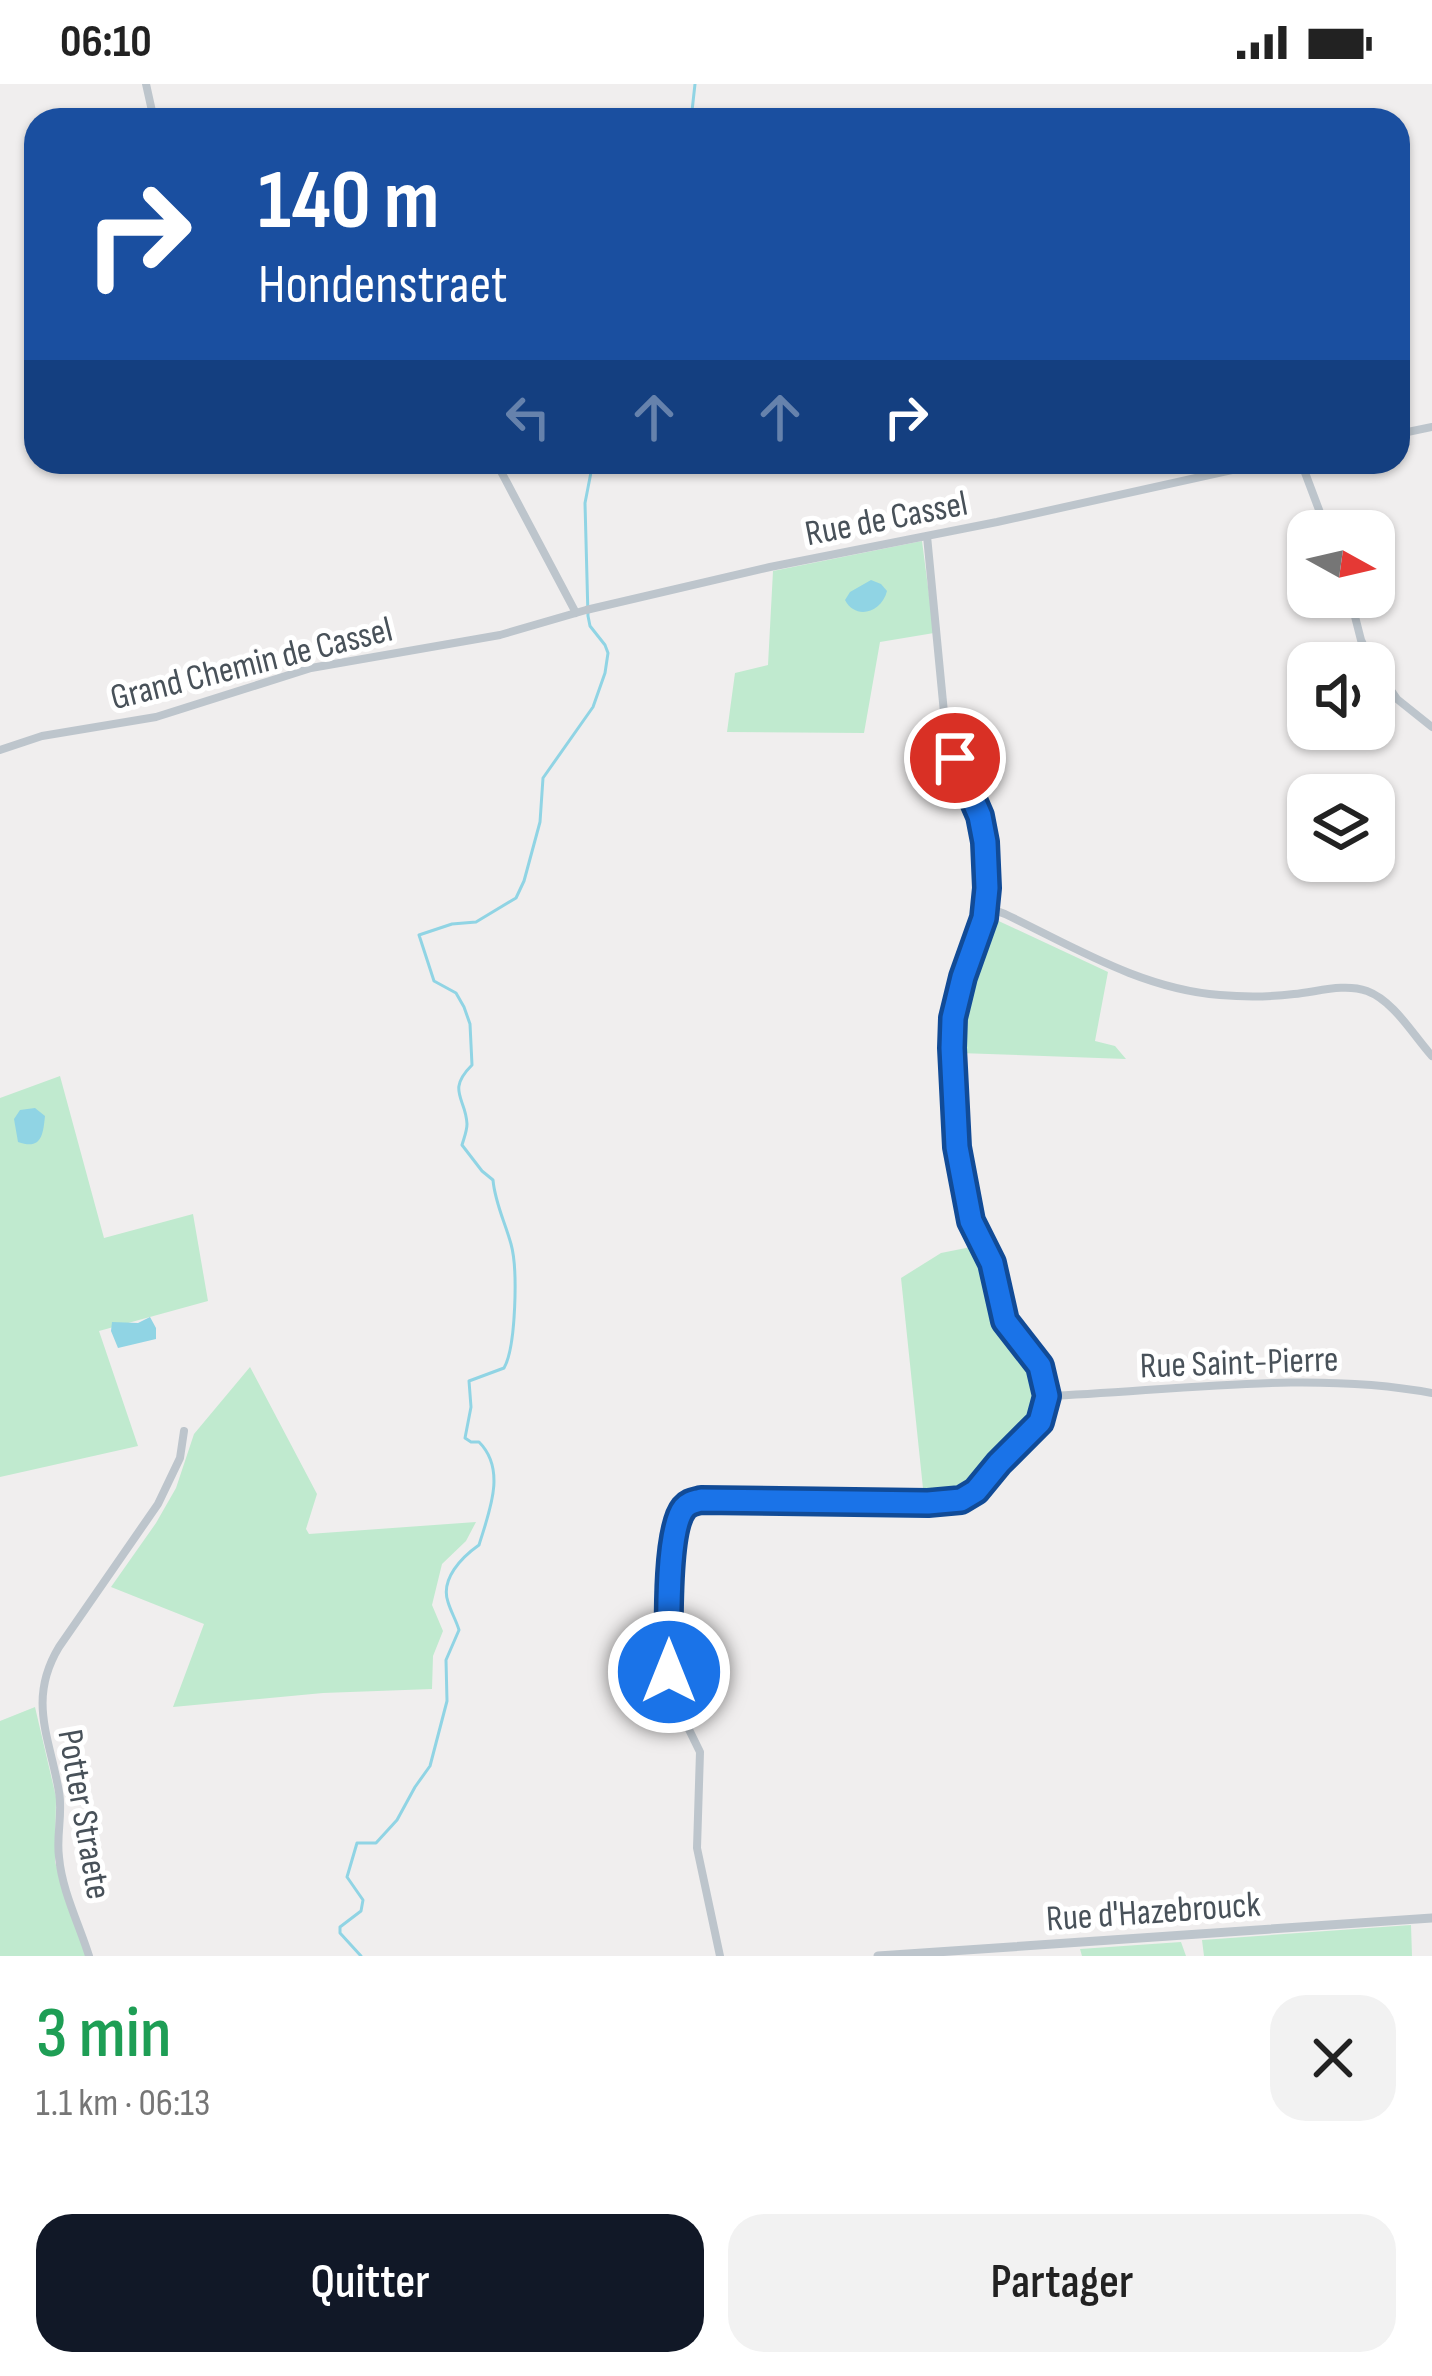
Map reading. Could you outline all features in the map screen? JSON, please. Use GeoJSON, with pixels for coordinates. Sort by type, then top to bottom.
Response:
{"type":"FeatureCollection","features":[{"type":"Feature","properties":{"kind":"street"},"geometry":{"type":"LineString","coordinates":[[503,474],[585,610]]}},
{"type":"Feature","properties":{"kind":"street","name":"Rue de Cassel"},"geometry":{"type":"LineString","coordinates":[[585,610],[1213,474]]}},
{"type":"Feature","properties":{"kind":"street"},"geometry":{"type":"LineString","coordinates":[[1306,474],[1319,510]]}},
{"type":"Feature","properties":{"kind":"street"},"geometry":{"type":"LineString","coordinates":[[720,1956],[696,1836],[700,1757],[669,1678],[669,1580],[682,1512],[701,1500],[961,1500],[976,1491],[1037,1426],[1047,1396],[1040,1366],[1005,1321],[992,1263],[971,1221],[956,1141],[953,1018],[986,908],[986,856],[973,796],[945,723],[927,536]]}},
{"type":"Feature","properties":{"kind":"street","name":"Grand Chemin de Cassel"},"geometry":{"type":"LineString","coordinates":[[0,750],[42,736],[156,717],[299,671],[490,638],[585,610]]}},
{"type":"Feature","properties":{"kind":"street"},"geometry":{"type":"LineString","coordinates":[[1395,694],[1432,727]]}},
{"type":"Feature","properties":{"kind":"street"},"geometry":{"type":"LineString","coordinates":[[986,908],[1120,970],[1174,988],[1238,996],[1337,988],[1365,991],[1388,1005],[1432,1056]]}},
{"type":"Feature","properties":{"kind":"street","name":"Rue Saint-Pierre"},"geometry":{"type":"LineString","coordinates":[[1047,1396],[1315,1384],[1367,1384],[1432,1393]]}},
{"type":"Feature","properties":{"kind":"street","name":"Potter Straete"},"geometry":{"type":"LineString","coordinates":[[89,1956],[59,1861],[60,1801],[44,1726],[43,1687],[55,1654],[164,1494],[180,1458],[184,1431]]}},
{"type":"Feature","properties":{"kind":"street","name":"Rue d'Hazebrouck"},"geometry":{"type":"LineString","coordinates":[[878,1956],[1432,1918]]}},
{"type":"Feature","properties":{"kind":"green space"},"geometry":{"type":"Polygon","coordinates":[[[922,541],[934,633],[880,642],[864,733],[727,732],[735,673],[768,665],[773,571],[922,541]]]}},
{"type":"Feature","properties":{"kind":"green space"},"geometry":{"type":"Polygon","coordinates":[[[990,917],[1108,972],[1095,1041],[1115,1046],[1126,1059],[959,1053],[964,1000],[990,917]]]}},
{"type":"Feature","properties":{"kind":"green space"},"geometry":{"type":"Polygon","coordinates":[[[60,1076],[104,1238],[193,1214],[208,1301],[99,1331],[138,1446],[0,1477],[0,1098],[60,1076]]]}},
{"type":"Feature","properties":{"kind":"green space"},"geometry":{"type":"Polygon","coordinates":[[[981,1245],[1000,1321],[1041,1377],[1043,1404],[1031,1426],[970,1491],[924,1498],[901,1278],[941,1253],[981,1245]]]}},
{"type":"Feature","properties":{"kind":"green space"},"geometry":{"type":"Polygon","coordinates":[[[250,1367],[317,1494],[306,1529],[309,1534],[476,1522],[466,1541],[442,1564],[432,1605],[443,1631],[433,1656],[432,1689],[173,1707],[204,1624],[111,1587],[176,1488],[194,1434],[250,1367]]]}},
{"type":"Feature","properties":{"kind":"green space"},"geometry":{"type":"Polygon","coordinates":[[[35,1707],[56,1797],[55,1862],[86,1956],[0,1956],[0,1721],[35,1707]]]}},
{"type":"Feature","properties":{"kind":"green space"},"geometry":{"type":"Polygon","coordinates":[[[1411,1925],[1412,1956],[1204,1956],[1202,1940],[1411,1925]]]}},
{"type":"Feature","properties":{"kind":"green space"},"geometry":{"type":"Polygon","coordinates":[[[1181,1942],[1186,1956],[1082,1956],[1080,1949],[1181,1942]]]}},
{"type":"Feature","properties":{"kind":"water"},"geometry":{"type":"Polygon","coordinates":[[[871,580],[887,591],[880,604],[862,612],[850,607],[845,600],[850,592],[871,580]]]}},
{"type":"Feature","properties":{"kind":"water"},"geometry":{"type":"Polygon","coordinates":[[[35,1108],[45,1116],[42,1135],[36,1143],[18,1142],[14,1119],[20,1110],[35,1108]]]}},
{"type":"Feature","properties":{"kind":"water"},"geometry":{"type":"Polygon","coordinates":[[[150,1317],[156,1339],[118,1348],[112,1322],[138,1323],[150,1317]]]}},
{"type":"Feature","properties":{"kind":"waterway"},"geometry":{"type":"LineString","coordinates":[[692,108],[695,84]]}},
{"type":"Feature","properties":{"kind":"waterway"},"geometry":{"type":"LineString","coordinates":[[361,1956],[340,1933],[340,1927],[361,1911],[363,1900],[347,1877],[357,1843],[376,1843],[397,1820],[430,1766],[447,1701],[446,1660],[459,1630],[447,1585],[460,1562],[479,1545],[493,1492],[487,1453],[479,1442],[465,1438],[471,1407],[469,1381],[504,1368],[515,1308],[511,1244],[493,1180],[462,1145],[467,1124],[459,1088],[472,1065],[470,1024],[456,993],[434,981],[419,935],[476,922],[516,898],[540,822],[543,778],[593,707],[608,653],[588,616],[585,503],[591,474]]}},
{"type":"Feature","properties":{"kind":"route"},"geometry":{"type":"LineString","coordinates":[[669,1672],[669,1573],[680,1516],[687,1505],[701,1500],[961,1500],[976,1491],[1033,1431],[1046,1407],[1043,1372],[1005,1321],[992,1263],[971,1221],[956,1141],[953,1018],[984,918],[987,888],[980,816],[955,758]]}}]}
